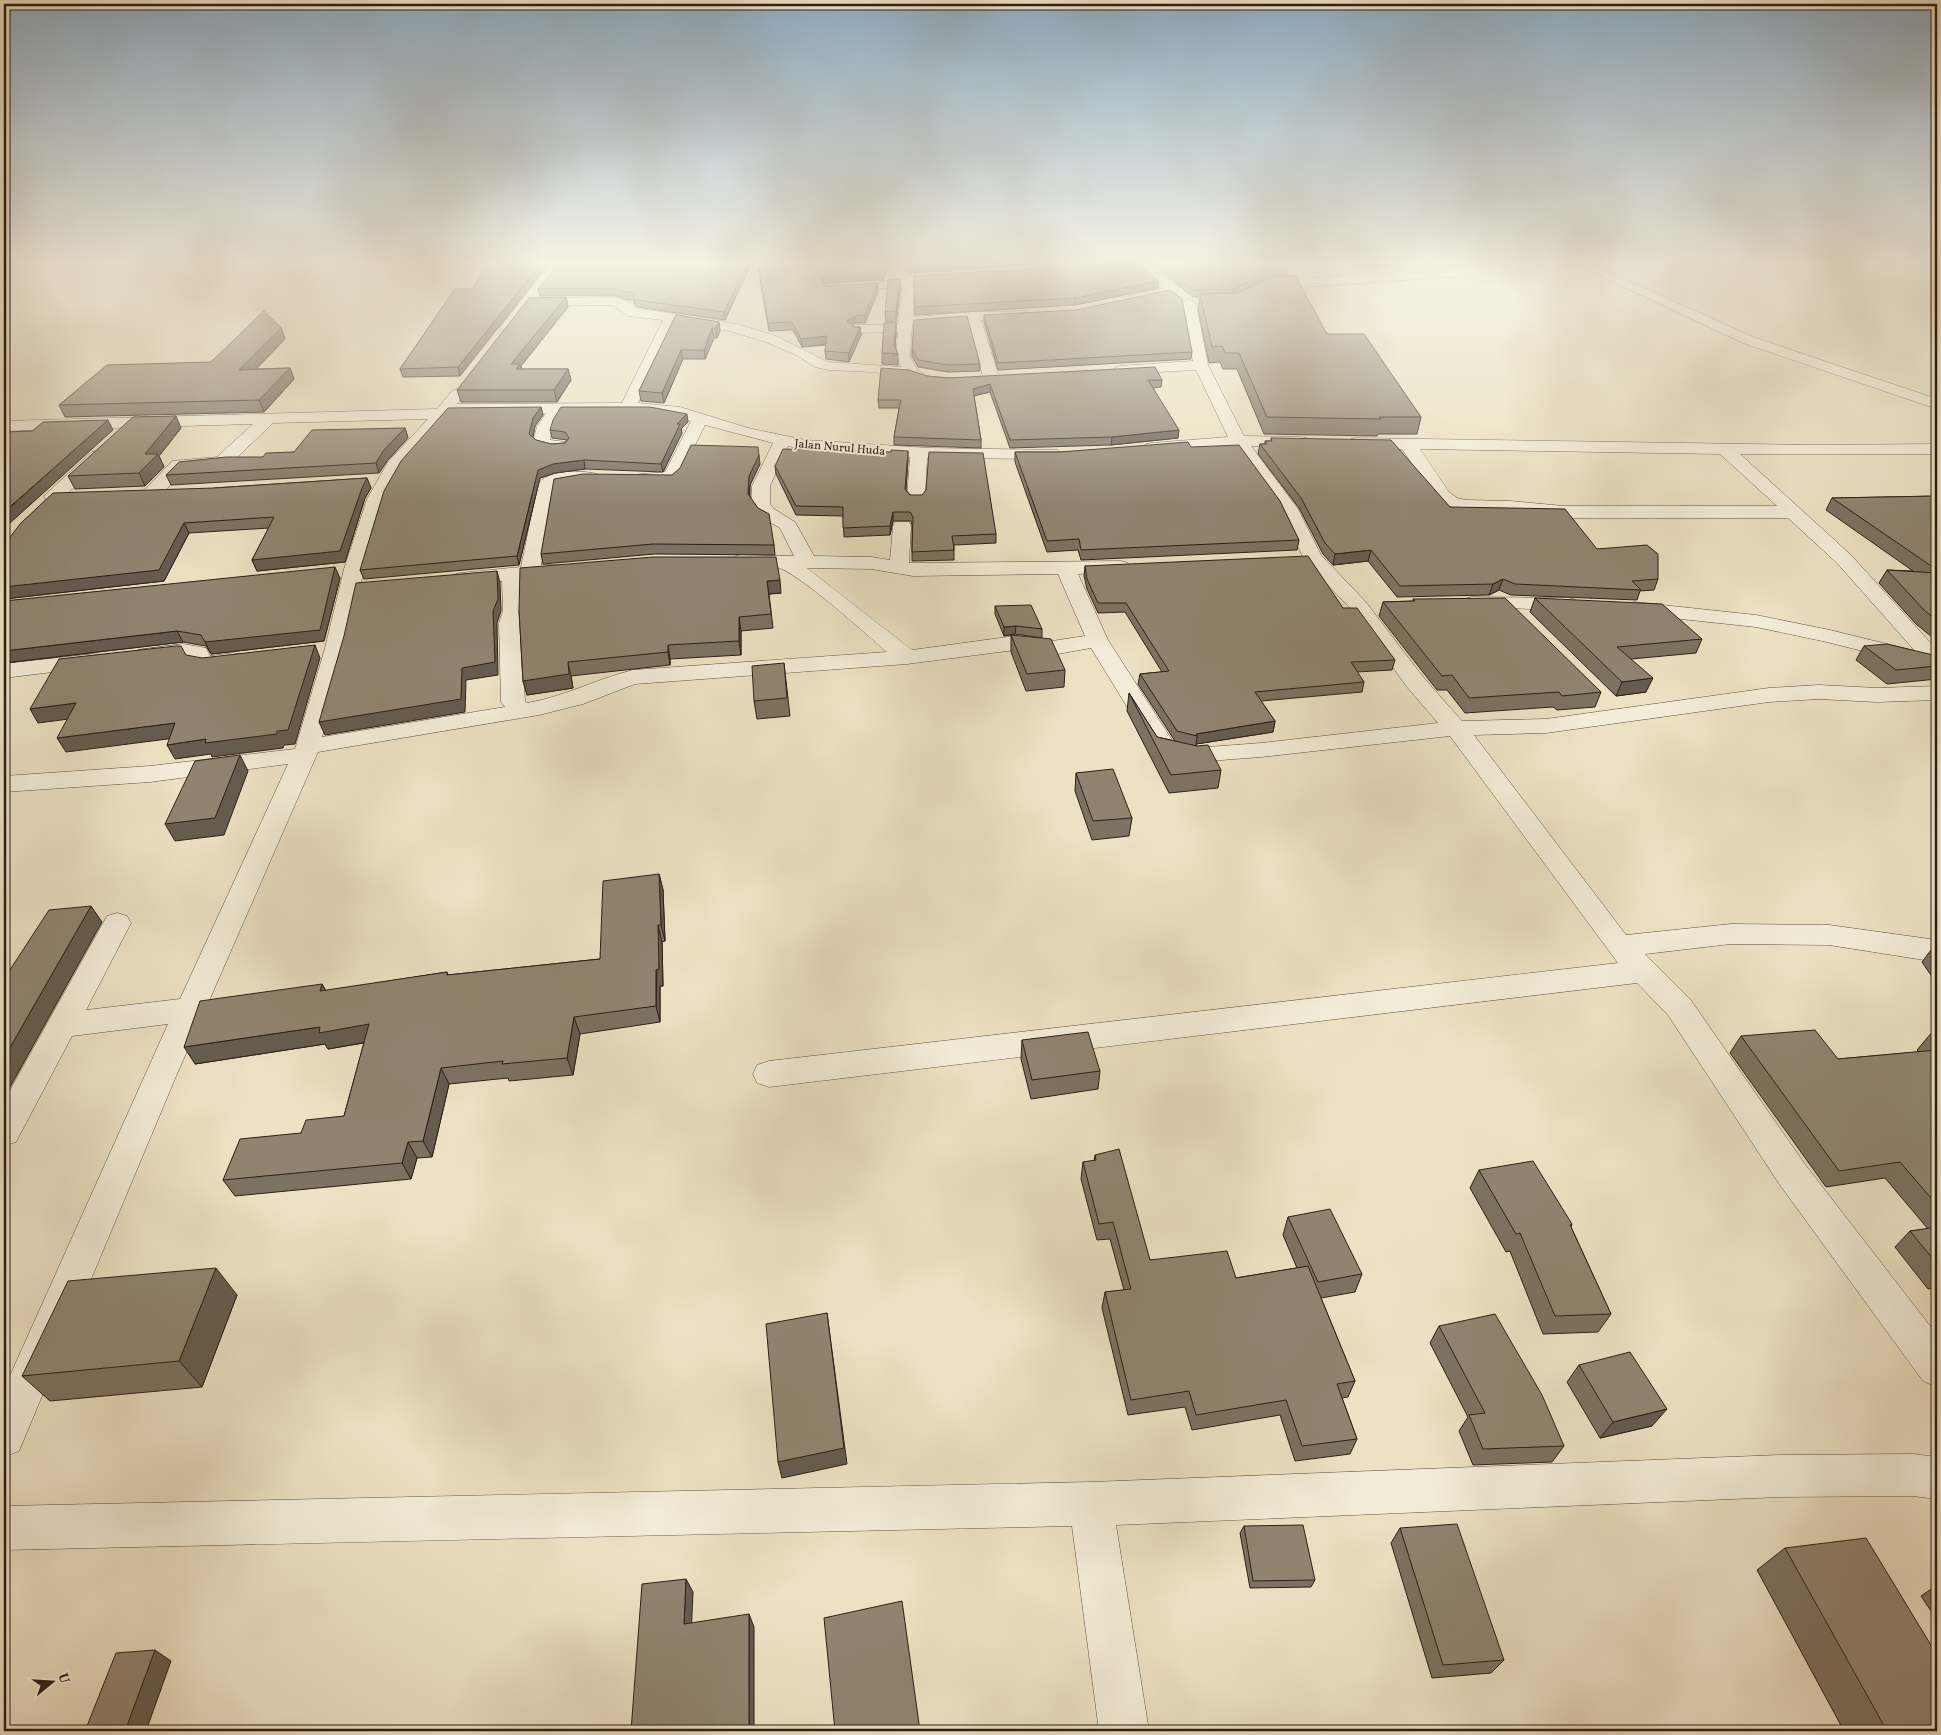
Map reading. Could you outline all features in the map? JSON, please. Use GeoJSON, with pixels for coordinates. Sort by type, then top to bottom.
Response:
{"type":"FeatureCollection","features":[{"type":"Feature","properties":{"kind":"street"},"geometry":{"type":"LineString","coordinates":[[628,408],[659,343]]}},
{"type":"Feature","properties":{"kind":"street"},"geometry":{"type":"LineString","coordinates":[[780,343],[803,353],[820,364],[911,372],[934,378]]}},
{"type":"Feature","properties":{"kind":"street"},"geometry":{"type":"LineString","coordinates":[[904,343],[903,356],[911,372]]}},
{"type":"Feature","properties":{"kind":"street"},"geometry":{"type":"LineString","coordinates":[[981,343],[991,377]]}},
{"type":"Feature","properties":{"kind":"street"},"geometry":{"type":"LineString","coordinates":[[1198,343],[1200,365],[1238,441],[1290,508],[1302,557],[1368,605],[1415,682],[1456,728],[1619,946],[1679,1007],[1792,1174],[1937,1367]]}},
{"type":"Feature","properties":{"kind":"street"},"geometry":{"type":"LineString","coordinates":[[1757,343],[1937,404]]}},
{"type":"Feature","properties":{"kind":"street"},"geometry":{"type":"LineString","coordinates":[[1106,370],[1200,365]]}},
{"type":"Feature","properties":{"kind":"street"},"geometry":{"type":"LineString","coordinates":[[4,1436],[306,751],[326,649],[352,579],[376,498],[376,481],[394,466],[444,411],[472,372]]}},
{"type":"Feature","properties":{"kind":"street"},"geometry":{"type":"LineString","coordinates":[[974,378],[1010,376]]}},
{"type":"Feature","properties":{"kind":"street","name":"Jalan Nurul Huda"},"geometry":{"type":"LineString","coordinates":[[4,426],[267,420],[444,411],[628,408],[680,412],[782,442],[814,446],[919,452],[1069,454]]}},
{"type":"Feature","properties":{"kind":"street"},"geometry":{"type":"LineString","coordinates":[[557,409],[545,427],[541,441],[545,444],[561,446]]}},
{"type":"Feature","properties":{"kind":"street"},"geometry":{"type":"LineString","coordinates":[[521,711],[513,702],[510,623],[521,573],[547,484],[561,478],[662,479],[671,477],[700,418]]}},
{"type":"Feature","properties":{"kind":"street"},"geometry":{"type":"LineString","coordinates":[[179,493],[142,494],[178,465],[222,462],[267,420]]}},
{"type":"Feature","properties":{"kind":"street"},"geometry":{"type":"LineString","coordinates":[[79,496],[47,504],[134,423]]}},
{"type":"Feature","properties":{"kind":"street"},"geometry":{"type":"LineString","coordinates":[[1133,450],[1238,441],[1317,442]]}},
{"type":"Feature","properties":{"kind":"street"},"geometry":{"type":"LineString","coordinates":[[782,442],[759,489],[760,502],[764,511],[784,521],[788,526],[807,561]]}},
{"type":"Feature","properties":{"kind":"street"},"geometry":{"type":"LineString","coordinates":[[1337,442],[1937,449]]}},
{"type":"Feature","properties":{"kind":"street"},"geometry":{"type":"LineString","coordinates":[[1407,444],[1442,496],[1451,502],[1466,505],[1510,506],[1564,512],[1794,512]]}},
{"type":"Feature","properties":{"kind":"street"},"geometry":{"type":"LineString","coordinates":[[1724,448],[1844,558],[1936,662]]}},
{"type":"Feature","properties":{"kind":"street"},"geometry":{"type":"LineString","coordinates":[[916,498],[919,452]]}},
{"type":"Feature","properties":{"kind":"street"},"geometry":{"type":"LineString","coordinates":[[897,569],[900,559],[902,526]]}},
{"type":"Feature","properties":{"kind":"street"},"geometry":{"type":"LineString","coordinates":[[722,561],[871,563],[897,569],[1066,569],[1136,566]]}},
{"type":"Feature","properties":{"kind":"street"},"geometry":{"type":"LineString","coordinates":[[778,561],[808,577],[907,657]]}},
{"type":"Feature","properties":{"kind":"street"},"geometry":{"type":"LineString","coordinates":[[437,580],[576,568]]}},
{"type":"Feature","properties":{"kind":"street"},"geometry":{"type":"LineString","coordinates":[[1066,569],[1097,640],[1165,749],[1195,755],[1261,750],[1456,728],[1546,726],[1769,695],[1819,692],[1877,695],[1937,693]]}},
{"type":"Feature","properties":{"kind":"street"},"geometry":{"type":"LineString","coordinates":[[1456,604],[1500,598],[1588,604]]}},
{"type":"Feature","properties":{"kind":"street"},"geometry":{"type":"LineString","coordinates":[[1500,598],[1531,627]]}},
{"type":"Feature","properties":{"kind":"street"},"geometry":{"type":"LineString","coordinates":[[1615,606],[1756,620],[1936,662]]}},
{"type":"Feature","properties":{"kind":"street"},"geometry":{"type":"LineString","coordinates":[[4,784],[150,774],[306,751],[521,711],[575,699],[609,684],[633,677],[907,657],[1015,643],[1052,648],[1067,647],[1097,640]]}},
{"type":"Feature","properties":{"kind":"street"},"geometry":{"type":"LineString","coordinates":[[4,672],[190,651],[198,652],[201,662],[205,663],[258,657]]}},
{"type":"Feature","properties":{"kind":"street"},"geometry":{"type":"LineString","coordinates":[[1599,695],[1620,716]]}},
{"type":"Feature","properties":{"kind":"street"},"geometry":{"type":"LineString","coordinates":[[4,1132],[117,923]]}},
{"type":"Feature","properties":{"kind":"street"},"geometry":{"type":"LineString","coordinates":[[1619,946],[1731,934],[1829,935],[1937,951]]}},
{"type":"Feature","properties":{"kind":"street"},"geometry":{"type":"LineString","coordinates":[[768,1074],[1644,970]]}},
{"type":"Feature","properties":{"kind":"street"},"geometry":{"type":"LineString","coordinates":[[62,1025],[191,1009]]}},
{"type":"Feature","properties":{"kind":"street"},"geometry":{"type":"LineString","coordinates":[[4,1528],[1091,1504],[1780,1476],[1912,1475],[1937,1478]]}},
{"type":"Feature","properties":{"kind":"street"},"geometry":{"type":"LineString","coordinates":[[1091,1504],[1124,1731]]}},
{"type":"Feature","properties":{"kind":"building"},"geometry":{"type":"Polygon","coordinates":[[[231,343],[266,343],[239,370],[290,368],[259,400],[59,405],[107,365],[211,362],[231,343]]]}},
{"type":"Feature","properties":{"kind":"building"},"geometry":{"type":"Polygon","coordinates":[[[418,343],[477,343],[458,367],[400,369],[418,343]]]}},
{"type":"Feature","properties":{"kind":"building"},"geometry":{"type":"Polygon","coordinates":[[[494,343],[528,343],[511,364],[520,364],[516,369],[568,369],[554,390],[457,390],[494,343]]]}},
{"type":"Feature","properties":{"kind":"building"},"geometry":{"type":"Polygon","coordinates":[[[662,343],[707,343],[704,350],[681,350],[662,393],[639,391],[662,343]]]}},
{"type":"Feature","properties":{"kind":"building"},"geometry":{"type":"Polygon","coordinates":[[[826,343],[853,343],[849,353],[825,351],[826,343]]]}},
{"type":"Feature","properties":{"kind":"building"},"geometry":{"type":"Polygon","coordinates":[[[883,343],[894,343],[898,354],[882,353],[883,343]]]}},
{"type":"Feature","properties":{"kind":"building"},"geometry":{"type":"Polygon","coordinates":[[[912,343],[974,343],[980,364],[948,365],[918,360],[912,349],[912,343]]]}},
{"type":"Feature","properties":{"kind":"building"},"geometry":{"type":"Polygon","coordinates":[[[992,343],[1190,343],[1192,352],[998,363],[992,343]]]}},
{"type":"Feature","properties":{"kind":"building"},"geometry":{"type":"Polygon","coordinates":[[[1211,343],[1370,343],[1421,417],[1379,417],[1381,419],[1267,417],[1239,353],[1225,353],[1222,346],[1212,347],[1211,343]]]}},
{"type":"Feature","properties":{"kind":"building"},"geometry":{"type":"Polygon","coordinates":[[[1155,367],[1162,380],[1148,380],[1179,430],[1112,437],[1010,440],[990,384],[973,389],[981,440],[894,437],[901,400],[878,400],[881,368],[909,370],[927,376],[948,378],[1155,367]]]}},
{"type":"Feature","properties":{"kind":"building"},"geometry":{"type":"Polygon","coordinates":[[[541,407],[533,418],[529,434],[536,440],[551,444],[565,443],[569,438],[565,432],[550,430],[553,420],[561,407],[650,407],[687,414],[677,424],[680,424],[661,464],[584,460],[553,464],[538,470],[517,556],[360,570],[384,491],[401,461],[448,408],[541,407]]]}},
{"type":"Feature","properties":{"kind":"building"},"geometry":{"type":"Polygon","coordinates":[[[176,416],[145,454],[158,454],[139,473],[68,476],[133,417],[176,416]]]}},
{"type":"Feature","properties":{"kind":"building"},"geometry":{"type":"Polygon","coordinates":[[[108,420],[4,512],[4,432],[32,431],[43,422],[108,420]]]}},
{"type":"Feature","properties":{"kind":"building"},"geometry":{"type":"Polygon","coordinates":[[[405,428],[383,451],[376,463],[166,475],[179,462],[226,457],[263,457],[266,453],[294,452],[312,430],[405,428]]]}},
{"type":"Feature","properties":{"kind":"building"},"geometry":{"type":"Polygon","coordinates":[[[1271,438],[1391,440],[1450,507],[1565,509],[1597,549],[1647,545],[1658,554],[1658,579],[1632,581],[1641,590],[1515,584],[1503,579],[1493,584],[1400,586],[1371,550],[1335,554],[1325,543],[1301,498],[1260,444],[1267,444],[1265,441],[1272,441],[1271,438]]]}},
{"type":"Feature","properties":{"kind":"building"},"geometry":{"type":"Polygon","coordinates":[[[1188,442],[1191,447],[1239,445],[1280,501],[1299,540],[1081,550],[1079,539],[1047,541],[1015,452],[1060,452],[1188,442]]]}},
{"type":"Feature","properties":{"kind":"building"},"geometry":{"type":"Polygon","coordinates":[[[691,445],[758,447],[759,455],[749,476],[748,494],[758,508],[769,514],[774,545],[653,544],[541,554],[554,479],[583,474],[672,475],[680,468],[691,445]]]}},
{"type":"Feature","properties":{"kind":"building"},"geometry":{"type":"Polygon","coordinates":[[[783,449],[908,451],[905,489],[910,495],[922,495],[926,490],[929,452],[983,453],[996,534],[952,536],[954,550],[912,552],[913,517],[910,512],[893,512],[890,526],[843,528],[843,507],[796,506],[775,466],[783,449]]]}},
{"type":"Feature","properties":{"kind":"building"},"geometry":{"type":"Polygon","coordinates":[[[367,478],[340,551],[252,560],[274,517],[184,523],[159,570],[4,587],[4,543],[21,523],[53,493],[214,488],[367,478]]]}},
{"type":"Feature","properties":{"kind":"building"},"geometry":{"type":"Polygon","coordinates":[[[1937,496],[1937,570],[1832,498],[1937,496]]]}},
{"type":"Feature","properties":{"kind":"building"},"geometry":{"type":"Polygon","coordinates":[[[1308,556],[1343,608],[1357,608],[1395,660],[1351,662],[1364,682],[1255,692],[1275,721],[1196,734],[1197,736],[1177,731],[1140,674],[1169,671],[1126,603],[1098,603],[1087,579],[1085,566],[1308,556]]]}},
{"type":"Feature","properties":{"kind":"building"},"geometry":{"type":"Polygon","coordinates":[[[653,557],[776,557],[780,580],[767,581],[771,614],[739,617],[739,641],[668,645],[668,652],[568,662],[569,674],[523,681],[519,610],[520,568],[653,557]]]}},
{"type":"Feature","properties":{"kind":"building"},"geometry":{"type":"Polygon","coordinates":[[[335,567],[320,630],[205,642],[201,635],[177,631],[4,651],[4,601],[335,567]]]}},
{"type":"Feature","properties":{"kind":"building"},"geometry":{"type":"Polygon","coordinates":[[[1887,570],[1937,573],[1937,621],[1924,610],[1887,570]]]}},
{"type":"Feature","properties":{"kind":"building"},"geometry":{"type":"Polygon","coordinates":[[[497,571],[498,599],[493,611],[495,662],[462,668],[461,699],[319,722],[344,636],[356,583],[497,571]]]}},
{"type":"Feature","properties":{"kind":"building"},"geometry":{"type":"Polygon","coordinates":[[[1505,598],[1601,692],[1562,696],[1559,692],[1469,698],[1452,675],[1442,676],[1383,602],[1415,601],[1413,599],[1505,598]]]}},
{"type":"Feature","properties":{"kind":"building"},"geometry":{"type":"Polygon","coordinates":[[[1535,598],[1662,604],[1702,639],[1617,647],[1653,678],[1622,682],[1535,598]]]}},
{"type":"Feature","properties":{"kind":"building"},"geometry":{"type":"Polygon","coordinates":[[[1031,605],[1042,629],[1016,626],[1004,627],[995,606],[1031,605]]]}},
{"type":"Feature","properties":{"kind":"building"},"geometry":{"type":"Polygon","coordinates":[[[1011,635],[1051,639],[1065,670],[1027,674],[1011,635]]]}},
{"type":"Feature","properties":{"kind":"building"},"geometry":{"type":"Polygon","coordinates":[[[1887,644],[1937,656],[1937,666],[1896,670],[1864,646],[1887,644]]]}},
{"type":"Feature","properties":{"kind":"building"},"geometry":{"type":"Polygon","coordinates":[[[315,645],[288,730],[277,731],[277,734],[205,743],[206,739],[167,745],[175,723],[57,738],[76,703],[30,709],[59,659],[176,646],[181,646],[186,655],[202,658],[315,645]]]}},
{"type":"Feature","properties":{"kind":"building"},"geometry":{"type":"Polygon","coordinates":[[[784,663],[787,698],[754,701],[752,666],[784,663]]]}},
{"type":"Feature","properties":{"kind":"building"},"geometry":{"type":"Polygon","coordinates":[[[1129,693],[1157,737],[1197,746],[1208,745],[1221,770],[1171,775],[1129,693]]]}},
{"type":"Feature","properties":{"kind":"building"},"geometry":{"type":"Polygon","coordinates":[[[240,755],[215,818],[165,824],[195,761],[240,755]]]}},
{"type":"Feature","properties":{"kind":"building"},"geometry":{"type":"Polygon","coordinates":[[[1113,769],[1132,818],[1093,821],[1076,773],[1113,769]]]}},
{"type":"Feature","properties":{"kind":"building"},"geometry":{"type":"Polygon","coordinates":[[[659,874],[661,925],[658,925],[659,969],[656,970],[656,1006],[574,1017],[567,1058],[502,1064],[503,1061],[441,1068],[423,1141],[408,1142],[402,1163],[223,1180],[240,1139],[301,1133],[306,1120],[344,1116],[369,1024],[319,1033],[320,1027],[184,1047],[200,1001],[322,984],[320,991],[447,972],[447,975],[600,959],[603,881],[659,874]]]}},
{"type":"Feature","properties":{"kind":"building"},"geometry":{"type":"Polygon","coordinates":[[[91,906],[4,1058],[4,979],[49,910],[91,906]]]}},
{"type":"Feature","properties":{"kind":"building"},"geometry":{"type":"Polygon","coordinates":[[[1815,1030],[1838,1059],[1936,1050],[1937,1205],[1900,1162],[1839,1171],[1741,1036],[1815,1030]]]}},
{"type":"Feature","properties":{"kind":"building"},"geometry":{"type":"Polygon","coordinates":[[[1088,1032],[1100,1071],[1032,1080],[1022,1040],[1088,1032]]]}},
{"type":"Feature","properties":{"kind":"building"},"geometry":{"type":"Polygon","coordinates":[[[1119,1149],[1150,1260],[1227,1251],[1236,1278],[1308,1266],[1355,1381],[1337,1384],[1357,1439],[1302,1446],[1286,1400],[1196,1415],[1189,1391],[1131,1400],[1105,1292],[1131,1289],[1113,1222],[1099,1224],[1083,1162],[1096,1160],[1095,1155],[1119,1149]]]}},
{"type":"Feature","properties":{"kind":"building"},"geometry":{"type":"Polygon","coordinates":[[[1533,1161],[1572,1224],[1570,1225],[1611,1314],[1555,1316],[1520,1233],[1516,1234],[1479,1170],[1533,1161]]]}},
{"type":"Feature","properties":{"kind":"building"},"geometry":{"type":"Polygon","coordinates":[[[1330,1209],[1362,1274],[1318,1282],[1288,1217],[1330,1209]]]}},
{"type":"Feature","properties":{"kind":"building"},"geometry":{"type":"Polygon","coordinates":[[[1937,1227],[1937,1264],[1910,1231],[1937,1227]]]}},
{"type":"Feature","properties":{"kind":"building"},"geometry":{"type":"Polygon","coordinates":[[[216,1268],[179,1361],[22,1376],[68,1281],[216,1268]]]}},
{"type":"Feature","properties":{"kind":"building"},"geometry":{"type":"Polygon","coordinates":[[[827,1313],[844,1448],[778,1462],[766,1324],[827,1313]]]}},
{"type":"Feature","properties":{"kind":"building"},"geometry":{"type":"Polygon","coordinates":[[[1495,1314],[1542,1395],[1564,1446],[1483,1449],[1469,1415],[1485,1413],[1439,1326],[1495,1314]]]}},
{"type":"Feature","properties":{"kind":"building"},"geometry":{"type":"Polygon","coordinates":[[[1630,1352],[1667,1409],[1613,1422],[1579,1365],[1630,1352]]]}},
{"type":"Feature","properties":{"kind":"building"},"geometry":{"type":"Polygon","coordinates":[[[1457,1524],[1504,1660],[1443,1665],[1400,1528],[1457,1524]]]}},
{"type":"Feature","properties":{"kind":"building"},"geometry":{"type":"Polygon","coordinates":[[[1303,1525],[1315,1580],[1253,1581],[1244,1526],[1303,1525]]]}},
{"type":"Feature","properties":{"kind":"building"},"geometry":{"type":"Polygon","coordinates":[[[1866,1538],[1937,1655],[1937,1731],[1887,1731],[1785,1548],[1866,1538]]]}},
{"type":"Feature","properties":{"kind":"building"},"geometry":{"type":"Polygon","coordinates":[[[686,1579],[684,1624],[749,1614],[749,1731],[631,1731],[642,1584],[686,1579]]]}},
{"type":"Feature","properties":{"kind":"building"},"geometry":{"type":"Polygon","coordinates":[[[902,1601],[920,1731],[835,1731],[824,1618],[902,1601]]]}},
{"type":"Feature","properties":{"kind":"building"},"geometry":{"type":"Polygon","coordinates":[[[155,1650],[125,1731],[85,1731],[116,1653],[155,1650]]]}}]}
